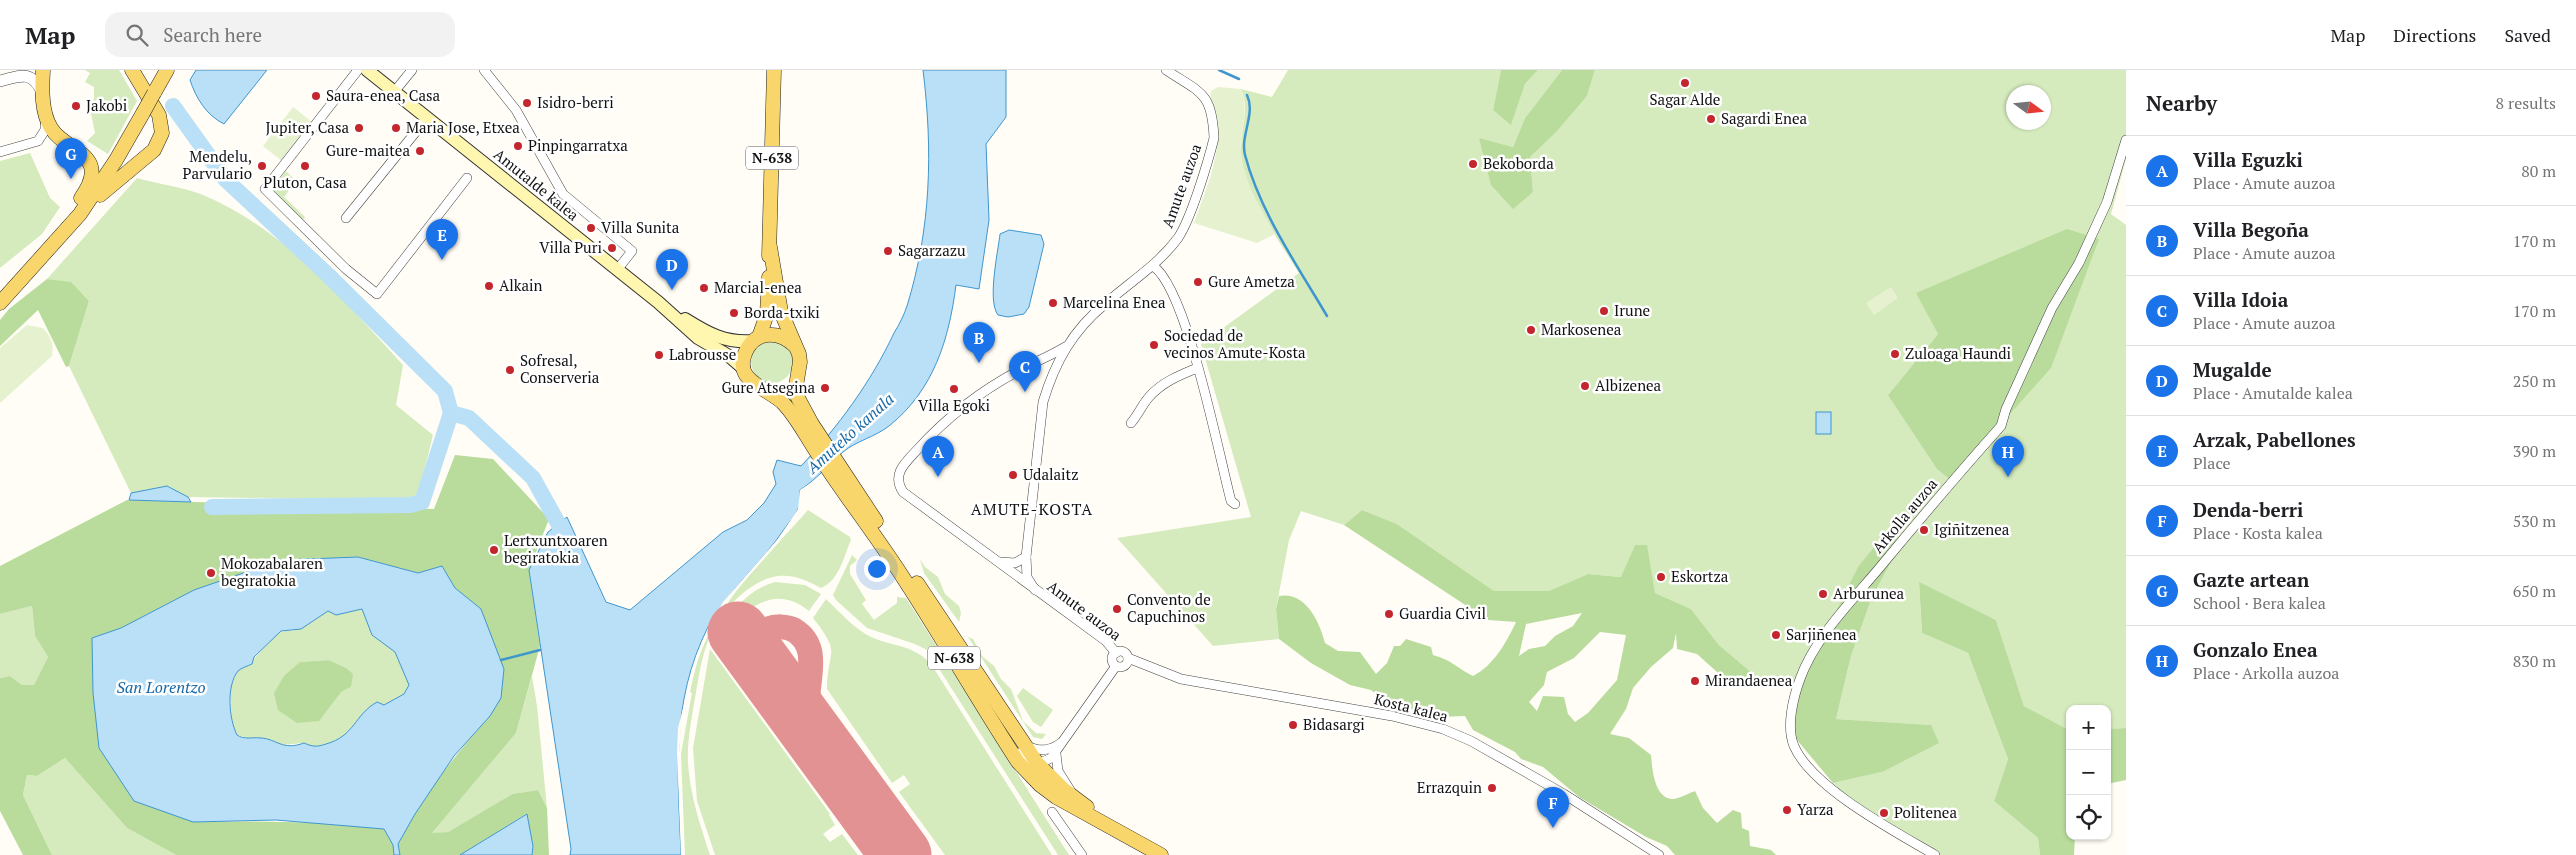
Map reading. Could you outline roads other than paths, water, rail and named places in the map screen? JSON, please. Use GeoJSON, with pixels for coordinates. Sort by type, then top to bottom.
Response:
{"type":"FeatureCollection","features":[{"type":"Feature","properties":{"kind":"main road"},"geometry":{"type":"LineString","coordinates":[[40,261],[86,191],[91,176],[90,165],[84,154],[54,133],[46,119],[43,94],[44,70]]}},
{"type":"Feature","properties":{"kind":"main road"},"geometry":{"type":"LineString","coordinates":[[0,303],[40,261],[80,214],[113,182],[154,150],[161,139],[160,115],[132,70]]}},
{"type":"Feature","properties":{"kind":"main road"},"geometry":{"type":"LineString","coordinates":[[80,214],[116,160],[168,70]]}},
{"type":"Feature","properties":{"kind":"main road","name":"N-638"},"geometry":{"type":"LineString","coordinates":[[774,70],[767,314],[756,339],[744,356],[744,369],[751,382],[784,405],[807,427],[904,578],[1018,762],[1040,785],[1068,805],[1161,855]]}},
{"type":"Feature","properties":{"kind":"main road","name":"Amutalde kalea"},"geometry":{"type":"LineString","coordinates":[[375,72],[394,92],[658,302],[698,338],[729,356],[744,369]]}},
{"type":"Feature","properties":{"kind":"main road","name":"N-638"},"geometry":{"type":"LineString","coordinates":[[770,247],[781,312],[800,362],[797,375],[798,398],[807,427]]}},
{"type":"Feature","properties":{"kind":"main road","name":"Amutalde kalea"},"geometry":{"type":"LineString","coordinates":[[658,302],[718,338],[734,342],[756,339]]}},
{"type":"Feature","properties":{"kind":"main road"},"geometry":{"type":"LineString","coordinates":[[756,339],[777,335],[789,340],[795,346]]}},
{"type":"Feature","properties":{"kind":"main road"},"geometry":{"type":"LineString","coordinates":[[763,390],[782,388],[797,375]]}},
{"type":"Feature","properties":{"kind":"main road","name":"N-638"},"geometry":{"type":"LineString","coordinates":[[839,477],[1037,763],[1074,798],[1117,830]]}},
{"type":"Feature","properties":{"kind":"street"},"geometry":{"type":"LineString","coordinates":[[358,70],[265,189],[346,268],[377,294],[467,178]]}},
{"type":"Feature","properties":{"kind":"street"},"geometry":{"type":"LineString","coordinates":[[394,92],[412,70]]}},
{"type":"Feature","properties":{"kind":"street"},"geometry":{"type":"LineString","coordinates":[[484,70],[516,110],[563,194],[632,251],[617,270]]}},
{"type":"Feature","properties":{"kind":"street","name":"Amute auzoa"},"geometry":{"type":"LineString","coordinates":[[1023,578],[1044,402],[1050,378],[1066,346],[1084,323],[1104,304],[1153,266],[1179,236],[1214,138],[1213,121],[1206,97],[1197,88],[1166,70]]}},
{"type":"Feature","properties":{"kind":"street"},"geometry":{"type":"LineString","coordinates":[[0,80],[22,75],[29,76],[37,82],[43,94]]}},
{"type":"Feature","properties":{"kind":"street"},"geometry":{"type":"LineString","coordinates":[[346,218],[427,118]]}},
{"type":"Feature","properties":{"kind":"street"},"geometry":{"type":"LineString","coordinates":[[0,152],[38,141],[44,130],[46,119]]}},
{"type":"Feature","properties":{"kind":"street","name":"Arkolla auzoa"},"geometry":{"type":"LineString","coordinates":[[1935,855],[1872,819],[1805,766],[1793,744],[1790,720],[1800,679],[1821,640],[1855,597],[2001,426],[2006,409],[2052,308],[2079,264],[2108,202],[2126,140]]}},
{"type":"Feature","properties":{"kind":"street"},"geometry":{"type":"LineString","coordinates":[[1153,266],[1164,277],[1187,324],[1231,501],[1235,504]]}},
{"type":"Feature","properties":{"kind":"street","name":"Amute auzoa"},"geometry":{"type":"LineString","coordinates":[[1066,346],[1048,358],[1036,362],[983,391],[957,410],[907,461],[899,471],[898,479],[903,492],[1023,578],[1035,590],[1106,641],[1116,653]]}},
{"type":"Feature","properties":{"kind":"street"},"geometry":{"type":"LineString","coordinates":[[1036,362],[1049,369],[1050,378]]}},
{"type":"Feature","properties":{"kind":"street"},"geometry":{"type":"LineString","coordinates":[[1131,423],[1157,389],[1177,376],[1198,368]]}},
{"type":"Feature","properties":{"kind":"street"},"geometry":{"type":"LineString","coordinates":[[1001,562],[1015,563],[1026,557]]}},
{"type":"Feature","properties":{"kind":"street"},"geometry":{"type":"LineString","coordinates":[[1004,739],[1025,760],[1037,763],[1046,762],[1056,754],[1116,666],[1125,665],[1128,658],[1124,652],[1116,653],[1113,659],[1116,666]]}},
{"type":"Feature","properties":{"kind":"street","name":"Kosta kalea"},"geometry":{"type":"LineString","coordinates":[[1128,658],[1180,679],[1345,707],[1443,729],[1471,741],[1542,781],[1659,855]]}},
{"type":"Feature","properties":{"kind":"street"},"geometry":{"type":"LineString","coordinates":[[1022,743],[1032,749],[1042,750],[1062,743]]}},
{"type":"Feature","properties":{"kind":"street"},"geometry":{"type":"LineString","coordinates":[[1056,754],[1058,771],[1074,798]]}},
{"type":"Feature","properties":{"kind":"street"},"geometry":{"type":"LineString","coordinates":[[1052,812],[1082,855]]}},
{"type":"Feature","properties":{"kind":"water"},"geometry":{"type":"Polygon","coordinates":[[[196,70],[267,70],[224,124],[207,111],[195,93],[190,80],[196,70]]]}},
{"type":"Feature","properties":{"kind":"water","name":"Amuteko kanala"},"geometry":{"type":"Polygon","coordinates":[[[923,70],[1006,70],[1006,117],[986,144],[989,220],[979,289],[956,285],[944,344],[928,380],[917,396],[905,412],[889,426],[848,448],[800,490],[800,505],[795,514],[776,541],[725,601],[708,627],[687,683],[682,711],[678,767],[681,855],[570,855],[571,849],[529,570],[548,532],[567,517],[606,602],[630,610],[723,532],[747,520],[764,503],[776,484],[773,472],[777,460],[801,466],[841,420],[875,369],[900,323],[915,277],[921,248],[928,189],[928,130],[923,70]]]}},
{"type":"Feature","properties":{"kind":"water"},"geometry":{"type":"Polygon","coordinates":[[[1009,230],[1041,235],[1044,244],[1029,307],[1024,314],[1008,317],[998,315],[993,299],[993,288],[1000,234],[1009,230]]]}},
{"type":"Feature","properties":{"kind":"water"},"geometry":{"type":"Polygon","coordinates":[[[1816,412],[1831,412],[1831,434],[1816,434],[1816,412]]]}},
{"type":"Feature","properties":{"kind":"water"},"geometry":{"type":"Polygon","coordinates":[[[167,486],[188,497],[191,502],[129,500],[131,493],[167,486]]]}},
{"type":"Feature","properties":{"kind":"water","name":"San Lorentzo"},"geometry":{"type":"Polygon","coordinates":[[[358,557],[418,573],[442,566],[455,588],[481,609],[504,669],[501,698],[490,716],[454,756],[415,814],[398,844],[400,855],[394,855],[393,845],[384,829],[276,820],[193,822],[134,801],[99,748],[93,693],[92,638],[121,628],[194,590],[281,560],[358,557]],[[362,609],[336,615],[328,611],[301,629],[281,631],[254,657],[252,664],[239,670],[234,677],[230,703],[232,720],[237,735],[245,738],[267,739],[290,746],[304,743],[315,746],[323,745],[343,736],[369,707],[377,702],[384,705],[404,694],[409,685],[395,652],[372,635],[362,609]]]}},
{"type":"Feature","properties":{"kind":"water"},"geometry":{"type":"Polygon","coordinates":[[[527,814],[533,846],[532,855],[460,855],[527,814]]]}},
{"type":"Feature","properties":{"kind":"waterway"},"geometry":{"type":"LineString","coordinates":[[1219,70],[1239,79]]}},
{"type":"Feature","properties":{"kind":"waterway"},"geometry":{"type":"LineString","coordinates":[[1247,95],[1250,110],[1244,147],[1252,176],[1280,238],[1327,316]]}},
{"type":"Feature","properties":{"kind":"waterway"},"geometry":{"type":"LineString","coordinates":[[173,106],[226,180],[328,275],[445,391],[451,413],[469,418],[533,478],[559,525],[565,546]]}},
{"type":"Feature","properties":{"kind":"waterway"},"geometry":{"type":"LineString","coordinates":[[212,507],[410,505],[422,502],[451,413]]}},
{"type":"Feature","properties":{"kind":"waterway"},"geometry":{"type":"LineString","coordinates":[[501,660],[540,650]]}},
{"type":"Feature","properties":{"kind":"place","name":"Sagar Alde"},"geometry":{"type":"Point","coordinates":[1685,83]}},
{"type":"Feature","properties":{"kind":"place","name":"Saura-enea, Casa"},"geometry":{"type":"Point","coordinates":[316,96]}},
{"type":"Feature","properties":{"kind":"place","name":"Isidro-berri"},"geometry":{"type":"Point","coordinates":[527,103]}},
{"type":"Feature","properties":{"kind":"place","name":"Jakobi"},"geometry":{"type":"Point","coordinates":[76,106]}},
{"type":"Feature","properties":{"kind":"place","name":"Sagardi Enea"},"geometry":{"type":"Point","coordinates":[1711,119]}},
{"type":"Feature","properties":{"kind":"place","name":"Jupiter, Casa"},"geometry":{"type":"Point","coordinates":[359,128]}},
{"type":"Feature","properties":{"kind":"place","name":"Maria Jose, Etxea"},"geometry":{"type":"Point","coordinates":[396,128]}},
{"type":"Feature","properties":{"kind":"place","name":"Pinpingarratxa"},"geometry":{"type":"Point","coordinates":[518,146]}},
{"type":"Feature","properties":{"kind":"place","name":"Gure-maitea"},"geometry":{"type":"Point","coordinates":[420,151]}},
{"type":"Feature","properties":{"kind":"place","name":"Bekoborda"},"geometry":{"type":"Point","coordinates":[1473,164]}},
{"type":"Feature","properties":{"kind":"place","name":"Mendelu, Parvulario"},"geometry":{"type":"Point","coordinates":[262,166]}},
{"type":"Feature","properties":{"kind":"place","name":"Pluton, Casa"},"geometry":{"type":"Point","coordinates":[305,166]}},
{"type":"Feature","properties":{"kind":"place","name":"Gazte artean"},"geometry":{"type":"Point","coordinates":[71,179]}},
{"type":"Feature","properties":{"kind":"place","name":"Villa Sunita"},"geometry":{"type":"Point","coordinates":[591,228]}},
{"type":"Feature","properties":{"kind":"place","name":"Villa Puri"},"geometry":{"type":"Point","coordinates":[612,248]}},
{"type":"Feature","properties":{"kind":"place","name":"Sagarzazu"},"geometry":{"type":"Point","coordinates":[888,251]}},
{"type":"Feature","properties":{"kind":"place","name":"Arzak, Pabellones"},"geometry":{"type":"Point","coordinates":[442,260]}},
{"type":"Feature","properties":{"kind":"place","name":"Gure Ametza"},"geometry":{"type":"Point","coordinates":[1198,282]}},
{"type":"Feature","properties":{"kind":"place","name":"Alkain"},"geometry":{"type":"Point","coordinates":[489,286]}},
{"type":"Feature","properties":{"kind":"place","name":"Marcial-enea"},"geometry":{"type":"Point","coordinates":[704,288]}},
{"type":"Feature","properties":{"kind":"place","name":"Mugalde"},"geometry":{"type":"Point","coordinates":[672,290]}},
{"type":"Feature","properties":{"kind":"place","name":"Marcelina Enea"},"geometry":{"type":"Point","coordinates":[1053,303]}},
{"type":"Feature","properties":{"kind":"place","name":"Irune"},"geometry":{"type":"Point","coordinates":[1604,311]}},
{"type":"Feature","properties":{"kind":"place","name":"Borda-txiki"},"geometry":{"type":"Point","coordinates":[734,313]}},
{"type":"Feature","properties":{"kind":"place","name":"Markosenea"},"geometry":{"type":"Point","coordinates":[1531,330]}},
{"type":"Feature","properties":{"kind":"place","name":"Sociedad de vecinos Amute-Kosta"},"geometry":{"type":"Point","coordinates":[1154,345]}},
{"type":"Feature","properties":{"kind":"place","name":"Zuloaga Haundi"},"geometry":{"type":"Point","coordinates":[1895,354]}},
{"type":"Feature","properties":{"kind":"place","name":"Labrousse"},"geometry":{"type":"Point","coordinates":[659,355]}},
{"type":"Feature","properties":{"kind":"place","name":"Villa Begoña"},"geometry":{"type":"Point","coordinates":[979,363]}},
{"type":"Feature","properties":{"kind":"place","name":"Sofresal, Conserveria"},"geometry":{"type":"Point","coordinates":[510,370]}},
{"type":"Feature","properties":{"kind":"place","name":"Albizenea"},"geometry":{"type":"Point","coordinates":[1585,386]}},
{"type":"Feature","properties":{"kind":"place","name":"Gure Atsegina"},"geometry":{"type":"Point","coordinates":[825,388]}},
{"type":"Feature","properties":{"kind":"place","name":"Villa Egoki"},"geometry":{"type":"Point","coordinates":[954,389]}},
{"type":"Feature","properties":{"kind":"place","name":"Villa Idoia"},"geometry":{"type":"Point","coordinates":[1025,392]}},
{"type":"Feature","properties":{"kind":"place","name":"Udalaitz"},"geometry":{"type":"Point","coordinates":[1013,475]}},
{"type":"Feature","properties":{"kind":"place","name":"Villa Eguzki"},"geometry":{"type":"Point","coordinates":[938,477]}},
{"type":"Feature","properties":{"kind":"place","name":"Gonzalo Enea"},"geometry":{"type":"Point","coordinates":[2008,477]}},
{"type":"Feature","properties":{"kind":"place","name":"Igiñitzenea"},"geometry":{"type":"Point","coordinates":[1924,530]}},
{"type":"Feature","properties":{"kind":"place","name":"Lertxuntxoaren begiratokia"},"geometry":{"type":"Point","coordinates":[494,550]}},
{"type":"Feature","properties":{"kind":"place","name":"Mokozabalaren begiratokia"},"geometry":{"type":"Point","coordinates":[211,573]}},
{"type":"Feature","properties":{"kind":"place","name":"Eskortza"},"geometry":{"type":"Point","coordinates":[1661,577]}},
{"type":"Feature","properties":{"kind":"place","name":"Arburunea"},"geometry":{"type":"Point","coordinates":[1823,594]}},
{"type":"Feature","properties":{"kind":"place","name":"Convento de Capuchinos"},"geometry":{"type":"Point","coordinates":[1117,609]}},
{"type":"Feature","properties":{"kind":"place","name":"Guardia Civil"},"geometry":{"type":"Point","coordinates":[1389,614]}},
{"type":"Feature","properties":{"kind":"place","name":"Sarjiñenea"},"geometry":{"type":"Point","coordinates":[1776,635]}},
{"type":"Feature","properties":{"kind":"place","name":"Mirandaenea"},"geometry":{"type":"Point","coordinates":[1695,681]}},
{"type":"Feature","properties":{"kind":"place","name":"Bidasargi"},"geometry":{"type":"Point","coordinates":[1293,725]}},
{"type":"Feature","properties":{"kind":"place","name":"Errazquin"},"geometry":{"type":"Point","coordinates":[1492,788]}},
{"type":"Feature","properties":{"kind":"place","name":"Yarza"},"geometry":{"type":"Point","coordinates":[1787,810]}},
{"type":"Feature","properties":{"kind":"place","name":"Politenea"},"geometry":{"type":"Point","coordinates":[1884,813]}},
{"type":"Feature","properties":{"kind":"place","name":"Denda-berri"},"geometry":{"type":"Point","coordinates":[1553,828]}},
{"type":"Feature","properties":{"kind":"district","name":"AMUTE-KOSTA"},"geometry":{"type":"Point","coordinates":[1032,509]}}]}
